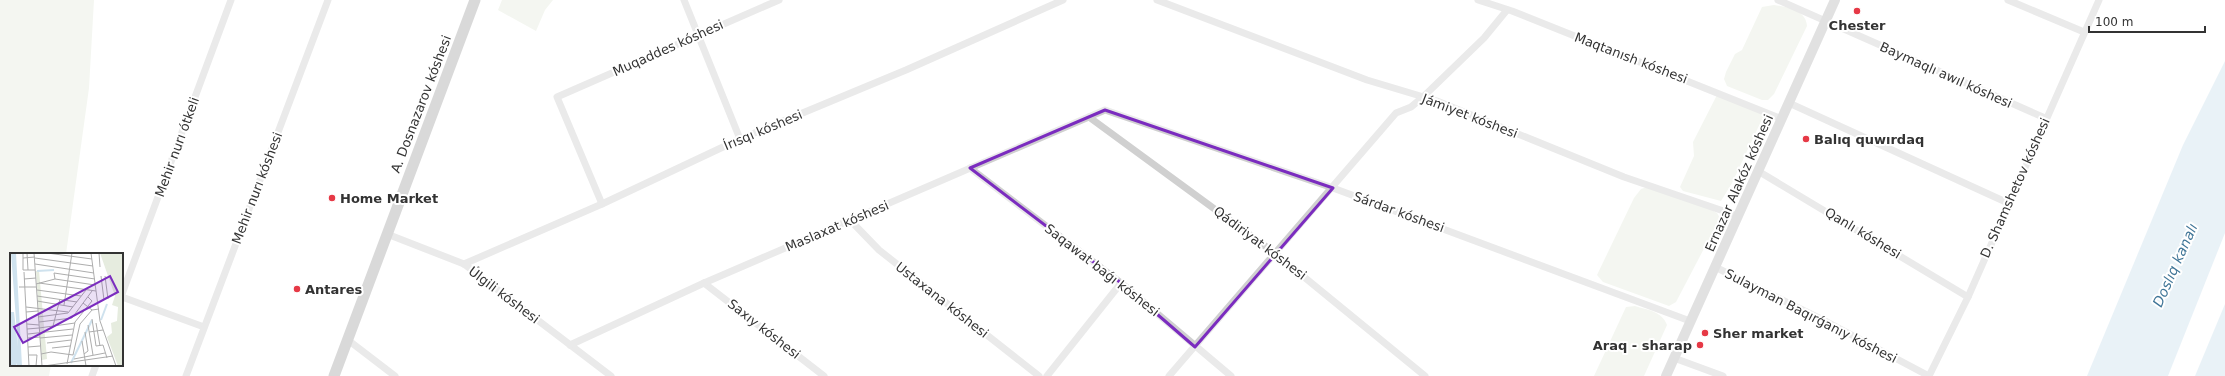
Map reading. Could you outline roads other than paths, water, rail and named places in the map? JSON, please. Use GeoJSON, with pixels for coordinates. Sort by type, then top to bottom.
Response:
{"type":"FeatureCollection","features":[{"type":"Feature","properties":{"kind":"main road","name":"A. Dosnazarov kóshesi"},"geometry":{"type":"LineString","coordinates":[[334,376],[475,0]]}},
{"type":"Feature","properties":{"kind":"main road","name":"Ernazar Alakóz kóshesi"},"geometry":{"type":"LineString","coordinates":[[1666,376],[1835,0]]}},
{"type":"Feature","properties":{"kind":"street","name":"Mehir nurı ótkeli"},"geometry":{"type":"LineString","coordinates":[[123,293],[231,0]]}},
{"type":"Feature","properties":{"kind":"street","name":"Mehir nurı kóshesi"},"geometry":{"type":"LineString","coordinates":[[186,376],[328,0]]}},
{"type":"Feature","properties":{"kind":"street"},"geometry":{"type":"LineString","coordinates":[[684,0],[699,34],[740,139]]}},
{"type":"Feature","properties":{"kind":"street","name":"Muqaddes kóshesi"},"geometry":{"type":"LineString","coordinates":[[602,204],[557,98],[699,34],[779,0]]}},
{"type":"Feature","properties":{"kind":"street","name":"Írısqı kóshesi"},"geometry":{"type":"LineString","coordinates":[[464,264],[602,204],[740,139],[906,70],[1063,0]]}},
{"type":"Feature","properties":{"kind":"street","name":"Jámiyet kóshesi"},"geometry":{"type":"LineString","coordinates":[[1158,0],[1367,80],[1437,100],[1624,176],[1738,216]]}},
{"type":"Feature","properties":{"kind":"street","name":"Maqtanısh kóshesi"},"geometry":{"type":"LineString","coordinates":[[1478,0],[1507,10],[1782,119]]}},
{"type":"Feature","properties":{"kind":"street","name":"Baymaqlı awıl kóshesi"},"geometry":{"type":"LineString","coordinates":[[1778,0],[2045,118]]}},
{"type":"Feature","properties":{"kind":"street"},"geometry":{"type":"LineString","coordinates":[[2008,0],[2084,32]]}},
{"type":"Feature","properties":{"kind":"street","name":"D. Shamshetov kóshesi"},"geometry":{"type":"LineString","coordinates":[[1929,376],[1968,296],[2045,118],[2099,0]]}},
{"type":"Feature","properties":{"kind":"street"},"geometry":{"type":"LineString","coordinates":[[1169,376],[1333,188],[1396,113],[1411,108],[1423,97],[1484,38],[1507,10]]}},
{"type":"Feature","properties":{"kind":"street"},"geometry":{"type":"LineString","coordinates":[[1789,103],[2008,203]]}},
{"type":"Feature","properties":{"kind":"street","name":"Sárdar kóshesi"},"geometry":{"type":"LineString","coordinates":[[1105,110],[1333,188],[1690,321]]}},
{"type":"Feature","properties":{"kind":"street","name":"Maslaxat kóshesi"},"geometry":{"type":"LineString","coordinates":[[570,345],[704,283],[1105,110]]}},
{"type":"Feature","properties":{"kind":"street","name":"Qádiriyat kóshesi"},"geometry":{"type":"LineString","coordinates":[[1089,117],[1276,254],[1425,376]]}},
{"type":"Feature","properties":{"kind":"street","name":"Saqawat baǵı kóshesi"},"geometry":{"type":"LineString","coordinates":[[970,168],[1121,283],[1231,376]]}},
{"type":"Feature","properties":{"kind":"street","name":"Qanlı kóshesi"},"geometry":{"type":"LineString","coordinates":[[1758,171],[1968,296]]}},
{"type":"Feature","properties":{"kind":"street","name":"Ustaxana kóshesi"},"geometry":{"type":"LineString","coordinates":[[850,220],[879,250],[1039,376]]}},
{"type":"Feature","properties":{"kind":"street","name":"Úlgili kóshesi"},"geometry":{"type":"LineString","coordinates":[[387,234],[464,264],[611,376]]}},
{"type":"Feature","properties":{"kind":"street","name":"Sulayman Baqırǵanıy kóshesi"},"geometry":{"type":"LineString","coordinates":[[1715,267],[1827,322],[1929,376]]}},
{"type":"Feature","properties":{"kind":"street","name":"Saxıy kóshesi"},"geometry":{"type":"LineString","coordinates":[[704,283],[824,376]]}},
{"type":"Feature","properties":{"kind":"street"},"geometry":{"type":"LineString","coordinates":[[1047,376],[1121,283]]}},
{"type":"Feature","properties":{"kind":"street"},"geometry":{"type":"LineString","coordinates":[[123,296],[204,327]]}},
{"type":"Feature","properties":{"kind":"street"},"geometry":{"type":"LineString","coordinates":[[348,340],[395,376]]}},
{"type":"Feature","properties":{"kind":"street"},"geometry":{"type":"LineString","coordinates":[[1674,358],[1723,376]]}},
{"type":"Feature","properties":{"kind":"street"},"geometry":{"type":"LineString","coordinates":[[92,376],[96,366]]}},
{"type":"Feature","properties":{"kind":"water","name":"Doslıq kanalı"},"geometry":{"type":"Polygon","coordinates":[[[2225,61],[2225,233],[2168,376],[2087,376],[2183,145],[2225,61]]]}},
{"type":"Feature","properties":{"kind":"water"},"geometry":{"type":"Polygon","coordinates":[[[2225,304],[2225,376],[2195,376],[2225,304]]]}},
{"type":"Feature","properties":{"kind":"place","name":"Chester"},"geometry":{"type":"Point","coordinates":[1857,11]}},
{"type":"Feature","properties":{"kind":"place","name":"Balıq quwırdaq"},"geometry":{"type":"Point","coordinates":[1806,139]}},
{"type":"Feature","properties":{"kind":"place","name":"Home Market"},"geometry":{"type":"Point","coordinates":[332,198]}},
{"type":"Feature","properties":{"kind":"place","name":"Antares"},"geometry":{"type":"Point","coordinates":[297,289]}},
{"type":"Feature","properties":{"kind":"place","name":"Sher market"},"geometry":{"type":"Point","coordinates":[1705,333]}},
{"type":"Feature","properties":{"kind":"place","name":"Araq - sharap"},"geometry":{"type":"Point","coordinates":[1700,345]}}]}
